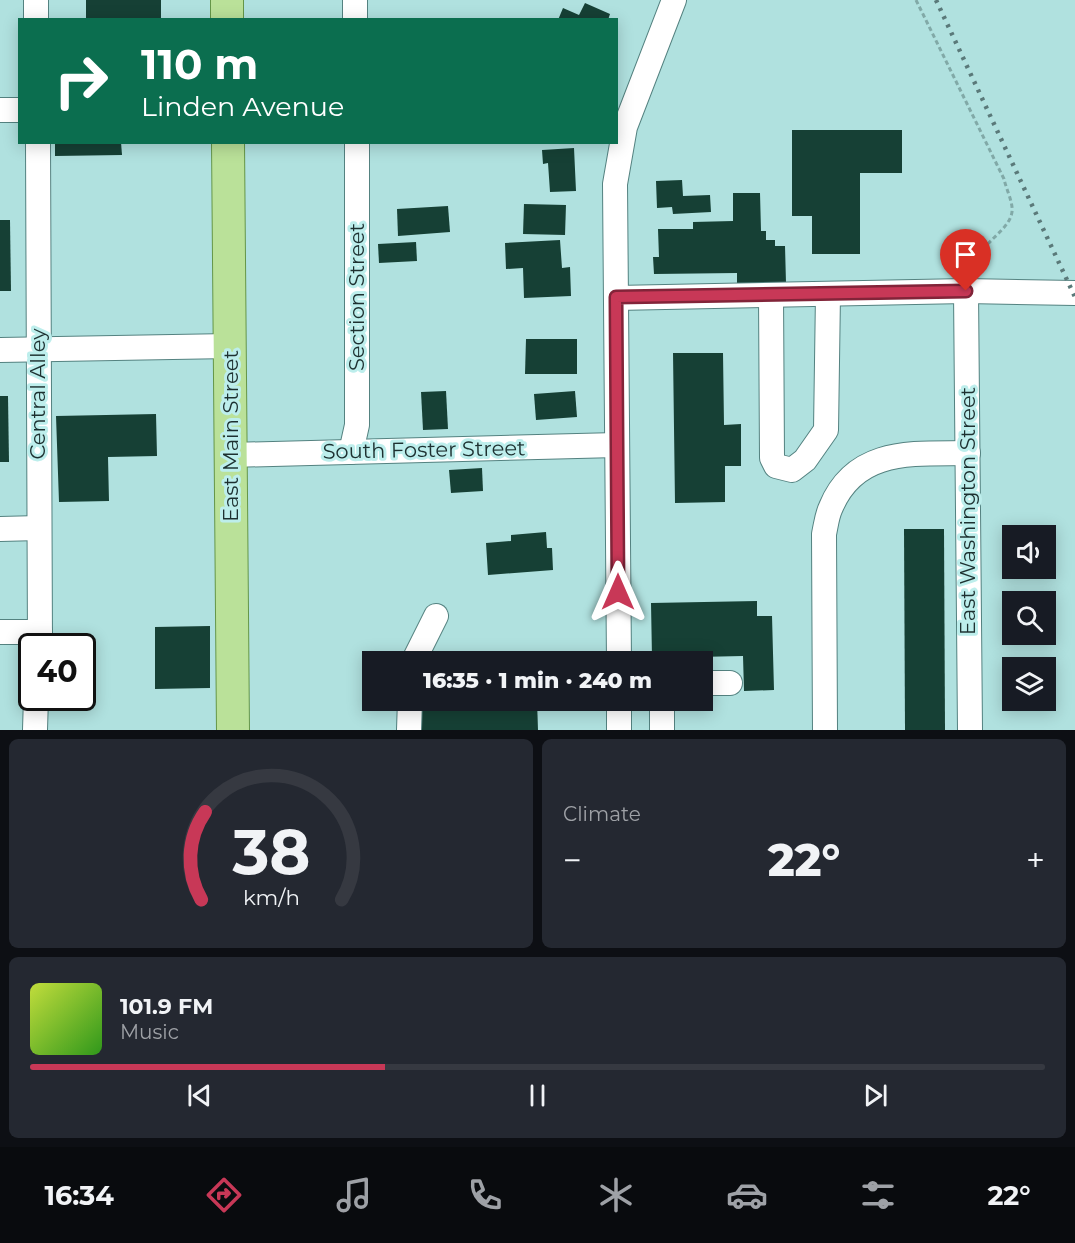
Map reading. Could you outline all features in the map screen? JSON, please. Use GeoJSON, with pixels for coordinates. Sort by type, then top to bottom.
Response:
{"type":"FeatureCollection","features":[{"type":"Feature","properties":{"kind":"main road"},"geometry":{"type":"LineString","coordinates":[[227,0],[227,18]]}},
{"type":"Feature","properties":{"kind":"main road","name":"East Main Street"},"geometry":{"type":"LineString","coordinates":[[228,144],[233,730]]}},
{"type":"Feature","properties":{"kind":"street"},"geometry":{"type":"LineString","coordinates":[[36,0],[36,18]]}},
{"type":"Feature","properties":{"kind":"street"},"geometry":{"type":"LineString","coordinates":[[355,0],[355,18]]}},
{"type":"Feature","properties":{"kind":"street"},"geometry":{"type":"LineString","coordinates":[[619,651],[615,184],[625,126],[674,0]]}},
{"type":"Feature","properties":{"kind":"street"},"geometry":{"type":"LineString","coordinates":[[0,110],[18,110]]}},
{"type":"Feature","properties":{"kind":"street","name":"Central Alley"},"geometry":{"type":"LineString","coordinates":[[38,144],[40,633]]}},
{"type":"Feature","properties":{"kind":"street","name":"Section Street"},"geometry":{"type":"LineString","coordinates":[[351,452],[357,425],[357,144]]}},
{"type":"Feature","properties":{"kind":"street"},"geometry":{"type":"LineString","coordinates":[[616,297],[828,294],[969,284],[1075,292]]}},
{"type":"Feature","properties":{"kind":"street","name":"East Washington Street"},"geometry":{"type":"LineString","coordinates":[[969,284],[970,730]]}},
{"type":"Feature","properties":{"kind":"street"},"geometry":{"type":"LineString","coordinates":[[771,295],[772,458],[776,466],[792,470],[805,460],[826,430],[828,294]]}},
{"type":"Feature","properties":{"kind":"street"},"geometry":{"type":"LineString","coordinates":[[0,350],[230,346]]}},
{"type":"Feature","properties":{"kind":"street","name":"South Foster Street"},"geometry":{"type":"LineString","coordinates":[[231,455],[617,445]]}},
{"type":"Feature","properties":{"kind":"street"},"geometry":{"type":"LineString","coordinates":[[825,730],[824,534],[831,507],[844,484],[864,465],[890,456],[968,453]]}},
{"type":"Feature","properties":{"kind":"street"},"geometry":{"type":"LineString","coordinates":[[0,529],[39,528]]}},
{"type":"Feature","properties":{"kind":"street"},"geometry":{"type":"LineString","coordinates":[[418,651],[436,616]]}},
{"type":"Feature","properties":{"kind":"street"},"geometry":{"type":"LineString","coordinates":[[0,632],[18,636]]}},
{"type":"Feature","properties":{"kind":"street"},"geometry":{"type":"LineString","coordinates":[[713,683],[730,683]]}},
{"type":"Feature","properties":{"kind":"street"},"geometry":{"type":"LineString","coordinates":[[35,730],[36,711]]}},
{"type":"Feature","properties":{"kind":"street"},"geometry":{"type":"LineString","coordinates":[[409,730],[410,711]]}},
{"type":"Feature","properties":{"kind":"street"},"geometry":{"type":"LineString","coordinates":[[619,711],[620,730]]}},
{"type":"Feature","properties":{"kind":"street"},"geometry":{"type":"LineString","coordinates":[[662,711],[662,730]]}},
{"type":"Feature","properties":{"kind":"path"},"geometry":{"type":"LineString","coordinates":[[916,0],[1004,179],[1012,208],[1009,223],[978,253],[969,284]]}},
{"type":"Feature","properties":{"kind":"building"},"geometry":{"type":"Polygon","coordinates":[[[86,0],[161,0],[161,18],[86,18],[86,0]]]}},
{"type":"Feature","properties":{"kind":"building"},"geometry":{"type":"Polygon","coordinates":[[[585,3],[610,14],[609,18],[559,18],[563,8],[579,15],[585,3]]]}},
{"type":"Feature","properties":{"kind":"building"},"geometry":{"type":"Polygon","coordinates":[[[792,130],[902,130],[902,173],[860,173],[860,254],[812,254],[812,216],[792,216],[792,130]]]}},
{"type":"Feature","properties":{"kind":"building"},"geometry":{"type":"Polygon","coordinates":[[[55,144],[121,144],[122,155],[55,156],[55,144]]]}},
{"type":"Feature","properties":{"kind":"building"},"geometry":{"type":"Polygon","coordinates":[[[574,148],[576,191],[550,192],[548,163],[543,164],[542,150],[574,148]]]}},
{"type":"Feature","properties":{"kind":"building"},"geometry":{"type":"Polygon","coordinates":[[[682,180],[683,196],[710,195],[711,212],[673,214],[672,207],[657,208],[656,181],[682,180]]]}},
{"type":"Feature","properties":{"kind":"building"},"geometry":{"type":"Polygon","coordinates":[[[733,193],[760,193],[761,231],[766,231],[766,240],[775,240],[775,246],[785,246],[786,283],[737,284],[737,273],[654,274],[653,257],[659,257],[658,229],[693,229],[693,222],[733,221],[733,193]]]}},
{"type":"Feature","properties":{"kind":"building"},"geometry":{"type":"Polygon","coordinates":[[[524,204],[566,205],[565,235],[523,234],[524,204]]]}},
{"type":"Feature","properties":{"kind":"building"},"geometry":{"type":"Polygon","coordinates":[[[448,206],[450,232],[398,236],[397,209],[448,206]]]}},
{"type":"Feature","properties":{"kind":"building"},"geometry":{"type":"Polygon","coordinates":[[[0,220],[10,220],[11,291],[0,291],[0,220]]]}},
{"type":"Feature","properties":{"kind":"building"},"geometry":{"type":"Polygon","coordinates":[[[560,240],[562,268],[570,267],[571,296],[524,298],[523,268],[506,269],[505,243],[560,240]]]}},
{"type":"Feature","properties":{"kind":"building"},"geometry":{"type":"Polygon","coordinates":[[[416,242],[417,261],[379,263],[378,244],[416,242]]]}},
{"type":"Feature","properties":{"kind":"building"},"geometry":{"type":"Polygon","coordinates":[[[526,339],[577,339],[577,374],[525,374],[526,339]]]}},
{"type":"Feature","properties":{"kind":"building"},"geometry":{"type":"Polygon","coordinates":[[[673,353],[723,353],[724,425],[741,424],[741,466],[725,466],[725,502],[675,503],[673,353]]]}},
{"type":"Feature","properties":{"kind":"building"},"geometry":{"type":"Polygon","coordinates":[[[446,391],[448,429],[423,430],[421,392],[446,391]]]}},
{"type":"Feature","properties":{"kind":"building"},"geometry":{"type":"Polygon","coordinates":[[[575,391],[577,417],[536,420],[534,394],[575,391]]]}},
{"type":"Feature","properties":{"kind":"building"},"geometry":{"type":"Polygon","coordinates":[[[0,396],[8,396],[9,462],[0,462],[0,396]]]}},
{"type":"Feature","properties":{"kind":"building"},"geometry":{"type":"Polygon","coordinates":[[[156,414],[157,456],[108,457],[109,501],[59,502],[56,416],[156,414]]]}},
{"type":"Feature","properties":{"kind":"building"},"geometry":{"type":"Polygon","coordinates":[[[482,468],[483,491],[451,493],[449,470],[482,468]]]}},
{"type":"Feature","properties":{"kind":"building"},"geometry":{"type":"Polygon","coordinates":[[[904,529],[944,529],[945,730],[905,730],[904,529]]]}},
{"type":"Feature","properties":{"kind":"building"},"geometry":{"type":"Polygon","coordinates":[[[546,532],[547,548],[552,548],[553,570],[488,575],[486,543],[511,541],[511,535],[546,532]]]}},
{"type":"Feature","properties":{"kind":"building"},"geometry":{"type":"Polygon","coordinates":[[[757,601],[757,616],[772,616],[774,690],[744,691],[743,656],[713,657],[713,651],[652,651],[651,603],[757,601]]]}},
{"type":"Feature","properties":{"kind":"building"},"geometry":{"type":"Polygon","coordinates":[[[210,626],[210,688],[155,689],[155,627],[210,626]]]}},
{"type":"Feature","properties":{"kind":"building"},"geometry":{"type":"Polygon","coordinates":[[[415,711],[537,711],[538,730],[416,730],[415,711]]]}},
{"type":"Feature","properties":{"kind":"railway"},"geometry":{"type":"LineString","coordinates":[[936,0],[1075,297]]}},
{"type":"Feature","properties":{"kind":"route"},"geometry":{"type":"LineString","coordinates":[[618,592],[616,297],[966,291]]}}]}
